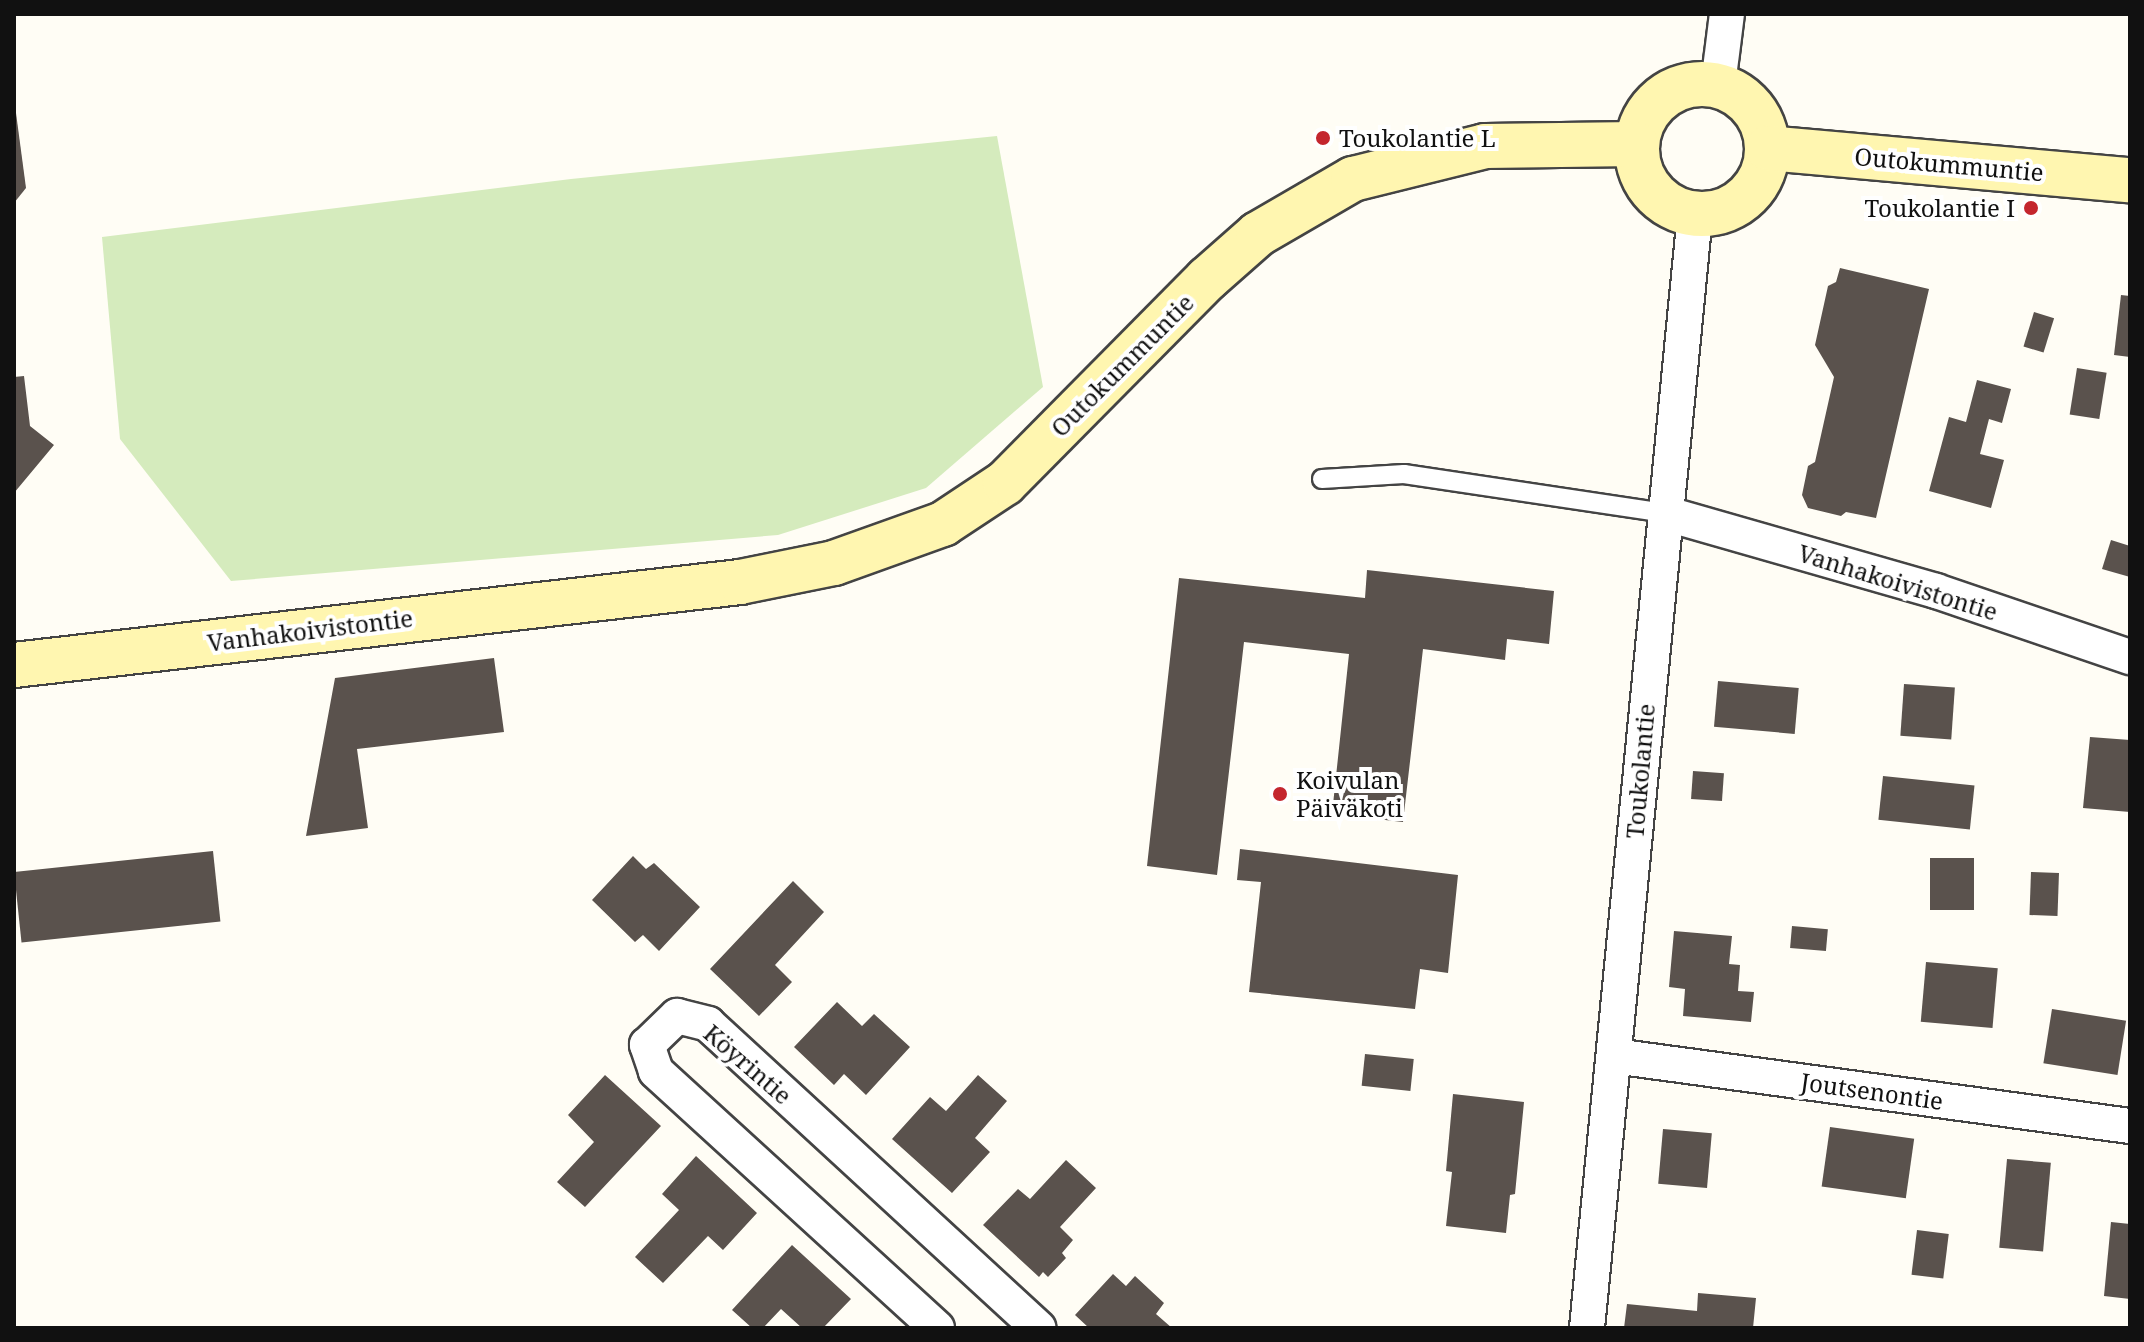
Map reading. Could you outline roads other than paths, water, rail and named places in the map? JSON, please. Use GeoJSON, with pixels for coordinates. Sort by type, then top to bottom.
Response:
{"type":"FeatureCollection","features":[{"type":"Feature","properties":{"kind":"main road"},"geometry":{"type":"LineString","coordinates":[[1695,83],[1718,85],[1738,93],[1754,108],[1764,127],[1768,148],[1764,170],[1753,189],[1727,208],[1695,214],[1676,209],[1658,198],[1645,183],[1638,164],[1636,144],[1642,122],[1664,96],[1695,83]]}},
{"type":"Feature","properties":{"kind":"main road","name":"Outokummuntie"},"geometry":{"type":"LineString","coordinates":[[607,597],[740,582],[834,563],[943,524],[1005,483],[1207,279],[1258,234],[1353,179],[1485,146],[1636,144]]}},
{"type":"Feature","properties":{"kind":"main road","name":"Outokummuntie"},"geometry":{"type":"LineString","coordinates":[[1768,148],[2130,180]]}},
{"type":"Feature","properties":{"kind":"main road","name":"Vanhakoivistontie"},"geometry":{"type":"LineString","coordinates":[[14,665],[607,597]]}},
{"type":"Feature","properties":{"kind":"street"},"geometry":{"type":"LineString","coordinates":[[1718,85],[1727,14]]}},
{"type":"Feature","properties":{"kind":"street","name":"Toukolantie"},"geometry":{"type":"LineString","coordinates":[[1587,1328],[1695,214]]}},
{"type":"Feature","properties":{"kind":"street","name":"Vanhakoivistontie"},"geometry":{"type":"LineString","coordinates":[[1664,513],[1936,591],[2130,657]]}},
{"type":"Feature","properties":{"kind":"street","name":"Köyrintie"},"geometry":{"type":"LineString","coordinates":[[937,1328],[656,1071],[647,1045],[677,1016],[708,1024],[1039,1328]]}},
{"type":"Feature","properties":{"kind":"street","name":"Joutsenontie"},"geometry":{"type":"LineString","coordinates":[[1614,1056],[2130,1126]]}},
{"type":"Feature","properties":{"kind":"lane"},"geometry":{"type":"LineString","coordinates":[[1322,479],[1404,474],[1664,513]]}},
{"type":"Feature","properties":{"kind":"place","name":"Toukolantie L"},"geometry":{"type":"Point","coordinates":[1323,138]}},
{"type":"Feature","properties":{"kind":"place","name":"Toukolantie I"},"geometry":{"type":"Point","coordinates":[2031,208]}},
{"type":"Feature","properties":{"kind":"place","name":"Koivulan Päiväkoti"},"geometry":{"type":"Point","coordinates":[1280,794]}}]}
